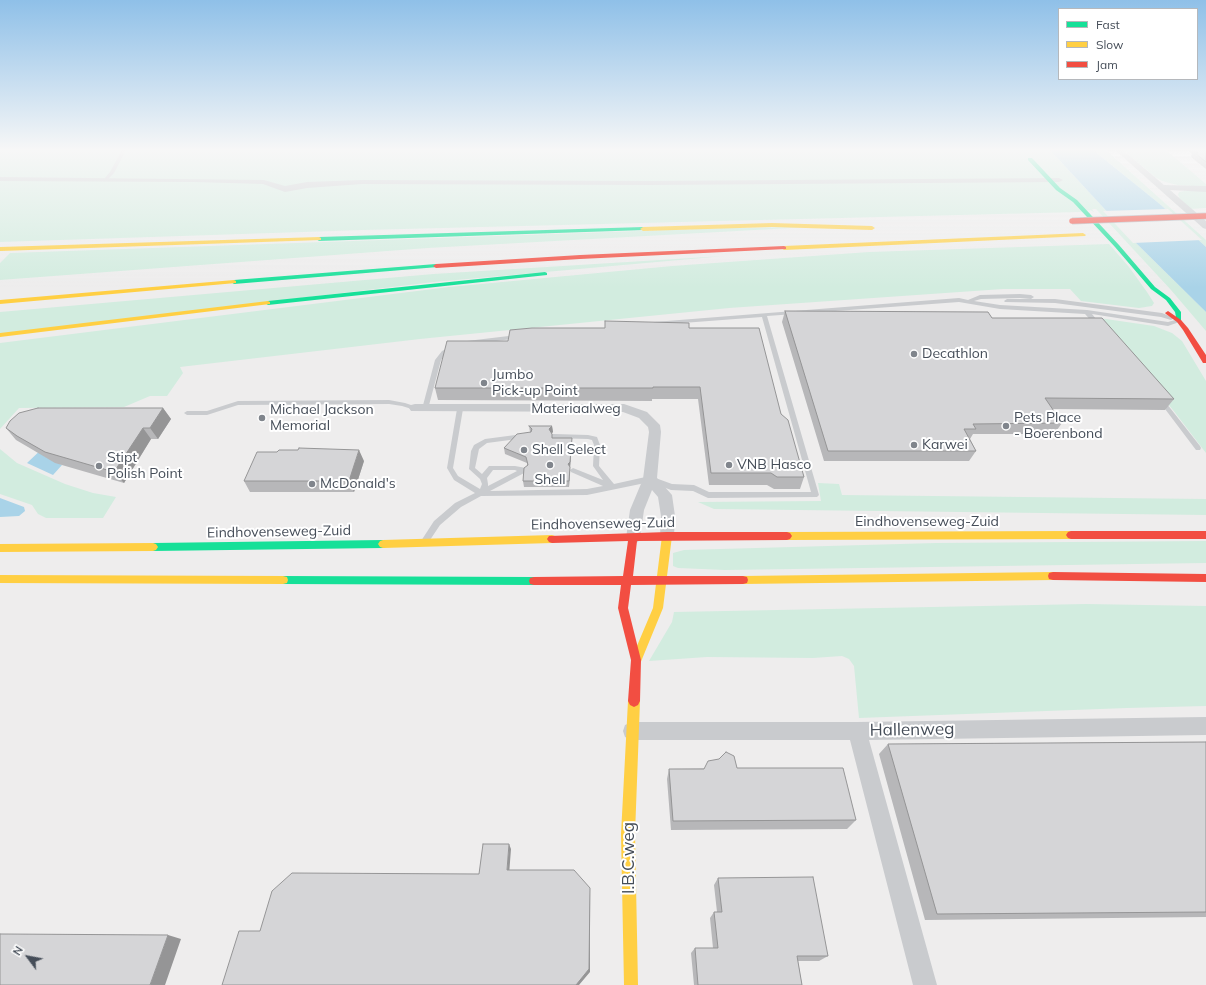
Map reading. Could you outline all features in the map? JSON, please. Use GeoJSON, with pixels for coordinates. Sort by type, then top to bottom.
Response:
{"type":"FeatureCollection","features":[{"type":"Feature","properties":{"kind":"main road"},"geometry":{"type":"LineString","coordinates":[[1069,196],[1117,246],[1153,288],[1156,299],[1166,311],[1179,321],[1206,361]]}},
{"type":"Feature","properties":{"kind":"main road"},"geometry":{"type":"LineString","coordinates":[[1072,196],[1075,201]]}},
{"type":"Feature","properties":{"kind":"main road"},"geometry":{"type":"LineString","coordinates":[[1068,222],[1206,216]]}},
{"type":"Feature","properties":{"kind":"main road"},"geometry":{"type":"LineString","coordinates":[[0,249],[772,224],[876,228],[729,236]]}},
{"type":"Feature","properties":{"kind":"main road"},"geometry":{"type":"LineString","coordinates":[[0,302],[352,272],[564,258],[1122,233]]}},
{"type":"Feature","properties":{"kind":"main road"},"geometry":{"type":"LineString","coordinates":[[694,261],[800,253],[883,243]]}},
{"type":"Feature","properties":{"kind":"main road"},"geometry":{"type":"LineString","coordinates":[[0,335],[282,301],[558,273]]}},
{"type":"Feature","properties":{"kind":"main road","name":"Eindhovenseweg-Zuid"},"geometry":{"type":"LineString","coordinates":[[0,548],[423,544],[667,536],[1206,535]]}},
{"type":"Feature","properties":{"kind":"main road","name":"I.B.C.weg"},"geometry":{"type":"LineString","coordinates":[[636,660],[658,608],[667,536]]}},
{"type":"Feature","properties":{"kind":"main road","name":"I.B.C.weg"},"geometry":{"type":"LineString","coordinates":[[632,985],[628,834],[636,660],[623,608],[633,538]]}},
{"type":"Feature","properties":{"kind":"main road"},"geometry":{"type":"LineString","coordinates":[[0,579],[661,581],[1070,576],[1206,578]]}},
{"type":"Feature","properties":{"kind":"street"},"geometry":{"type":"LineString","coordinates":[[1170,196],[1203,229]]}},
{"type":"Feature","properties":{"kind":"street","name":"Materiaalweg"},"geometry":{"type":"LineString","coordinates":[[420,408],[624,408],[636,411],[649,419],[654,425],[655,432],[650,479],[637,510],[633,538]]}},
{"type":"Feature","properties":{"kind":"street"},"geometry":{"type":"LineString","coordinates":[[650,479],[665,495],[668,516],[667,536]]}},
{"type":"Feature","properties":{"kind":"street","name":"Hallenweg"},"geometry":{"type":"LineString","coordinates":[[925,985],[857,731],[1206,726]]}},
{"type":"Feature","properties":{"kind":"street"},"geometry":{"type":"LineString","coordinates":[[632,731],[857,731]]}},
{"type":"Feature","properties":{"kind":"lane"},"geometry":{"type":"LineString","coordinates":[[970,301],[980,297],[1020,296],[1162,315],[1179,321]]}},
{"type":"Feature","properties":{"kind":"lane"},"geometry":{"type":"LineString","coordinates":[[652,324],[959,300],[1000,307],[1087,312],[1168,324],[1179,321]]}},
{"type":"Feature","properties":{"kind":"lane"},"geometry":{"type":"LineString","coordinates":[[1007,301],[1055,301]]}},
{"type":"Feature","properties":{"kind":"lane"},"geometry":{"type":"LineString","coordinates":[[1087,312],[1102,330]]}},
{"type":"Feature","properties":{"kind":"lane"},"geometry":{"type":"LineString","coordinates":[[460,409],[450,461],[452,473],[456,478],[482,494],[586,492],[650,479],[671,487],[694,488],[708,495],[815,496],[764,315]]}},
{"type":"Feature","properties":{"kind":"lane"},"geometry":{"type":"LineString","coordinates":[[187,413],[207,413],[238,403],[389,402],[420,408],[438,360],[444,352],[459,345],[482,340],[520,337]]}},
{"type":"Feature","properties":{"kind":"lane"},"geometry":{"type":"LineString","coordinates":[[1158,396],[1198,448]]}},
{"type":"Feature","properties":{"kind":"lane"},"geometry":{"type":"LineString","coordinates":[[482,494],[485,484],[483,478],[472,469],[476,447],[485,441],[528,435]]}},
{"type":"Feature","properties":{"kind":"lane"},"geometry":{"type":"LineString","coordinates":[[554,436],[588,437],[595,439],[597,443],[596,466],[612,487]]}},
{"type":"Feature","properties":{"kind":"lane"},"geometry":{"type":"LineString","coordinates":[[423,544],[437,522],[458,505],[482,494],[524,470],[515,468],[491,468],[483,478]]}},
{"type":"Feature","properties":{"kind":"lane"},"geometry":{"type":"LineString","coordinates":[[573,470],[612,487]]}},
{"type":"Feature","properties":{"kind":"green space"},"geometry":{"type":"Polygon","coordinates":[[[0,196],[1093,196],[1137,244],[1206,312],[1206,331],[1171,290],[1096,209],[1092,209],[1094,212],[1090,210],[1080,212],[364,230],[0,242],[0,196]]]}},
{"type":"Feature","properties":{"kind":"green space"},"geometry":{"type":"Polygon","coordinates":[[[1150,196],[1157,196],[1206,240],[1206,247],[1150,196]]]}},
{"type":"Feature","properties":{"kind":"green space"},"geometry":{"type":"Polygon","coordinates":[[[1178,196],[1206,196],[1206,208],[1191,209],[1178,196]]]}},
{"type":"Feature","properties":{"kind":"green space"},"geometry":{"type":"Polygon","coordinates":[[[810,227],[428,248],[0,280],[0,263],[10,253],[723,228],[810,227]]]}},
{"type":"Feature","properties":{"kind":"green space"},"geometry":{"type":"Polygon","coordinates":[[[1109,244],[1129,267],[1147,292],[1154,303],[1152,306],[1139,308],[1081,301],[1070,289],[1003,289],[729,308],[420,339],[180,367],[183,373],[167,396],[150,396],[124,407],[19,408],[0,429],[0,343],[449,287],[672,266],[869,252],[1109,244]]]}},
{"type":"Feature","properties":{"kind":"green space"},"geometry":{"type":"Polygon","coordinates":[[[724,256],[434,282],[0,334],[0,312],[433,274],[724,256]]]}},
{"type":"Feature","properties":{"kind":"green space"},"geometry":{"type":"Polygon","coordinates":[[[1098,319],[1154,326],[1172,333],[1182,341],[1206,381],[1206,453],[1173,410],[1098,319]]]}},
{"type":"Feature","properties":{"kind":"green space"},"geometry":{"type":"Polygon","coordinates":[[[0,449],[17,463],[65,484],[93,493],[116,497],[103,518],[46,518],[38,514],[32,505],[0,494],[0,449]]]}},
{"type":"Feature","properties":{"kind":"green space"},"geometry":{"type":"Polygon","coordinates":[[[818,483],[839,484],[842,495],[1206,499],[1206,515],[714,509],[698,502],[821,501],[818,483]]]}},
{"type":"Feature","properties":{"kind":"green space"},"geometry":{"type":"Polygon","coordinates":[[[1206,541],[1206,563],[725,570],[678,568],[673,566],[673,553],[684,550],[936,543],[1206,541]]]}},
{"type":"Feature","properties":{"kind":"green space"},"geometry":{"type":"Polygon","coordinates":[[[1086,604],[1206,606],[1206,706],[859,718],[854,666],[849,659],[842,656],[813,658],[707,657],[649,661],[672,622],[674,612],[1086,604]]]}},
{"type":"Feature","properties":{"kind":"water"},"geometry":{"type":"Polygon","coordinates":[[[1093,196],[1150,196],[1206,247],[1206,312],[1137,244],[1093,196]]]}},
{"type":"Feature","properties":{"kind":"water"},"geometry":{"type":"Polygon","coordinates":[[[63,429],[44,456],[62,465],[53,475],[27,463],[63,429]]]}},
{"type":"Feature","properties":{"kind":"water"},"geometry":{"type":"Polygon","coordinates":[[[0,498],[24,507],[25,511],[19,516],[0,517],[0,498]]]}},
{"type":"Feature","properties":{"kind":"pier"},"geometry":{"type":"Polygon","coordinates":[[[1168,209],[1202,240],[1133,243],[1103,211],[1168,209]]]}},
{"type":"Feature","properties":{"kind":"building"},"geometry":{"type":"Polygon","coordinates":[[[785,311],[988,312],[992,318],[1102,318],[1174,399],[1045,398],[1062,423],[973,424],[976,429],[964,429],[976,451],[828,451],[785,311]]]}},
{"type":"Feature","properties":{"kind":"building"},"geometry":{"type":"Polygon","coordinates":[[[605,321],[689,323],[689,328],[759,328],[781,414],[788,420],[804,477],[777,477],[771,473],[711,473],[700,387],[435,388],[447,341],[508,341],[510,330],[532,328],[605,328],[605,321]]]}},
{"type":"Feature","properties":{"kind":"building"},"geometry":{"type":"Polygon","coordinates":[[[38,408],[163,408],[150,428],[143,428],[114,472],[45,452],[6,428],[10,421],[19,413],[38,408]]]}},
{"type":"Feature","properties":{"kind":"building"},"geometry":{"type":"Polygon","coordinates":[[[529,426],[552,426],[549,429],[552,434],[552,438],[572,438],[570,462],[568,464],[570,467],[569,481],[523,481],[524,468],[528,465],[526,457],[504,448],[517,434],[531,432],[532,429],[529,426]]]}},
{"type":"Feature","properties":{"kind":"building"},"geometry":{"type":"Polygon","coordinates":[[[299,448],[359,450],[349,481],[244,481],[257,452],[298,450],[299,448]]]}},
{"type":"Feature","properties":{"kind":"building"},"geometry":{"type":"Polygon","coordinates":[[[1206,742],[1206,912],[937,914],[888,744],[1206,742]]]}},
{"type":"Feature","properties":{"kind":"building"},"geometry":{"type":"Polygon","coordinates":[[[726,752],[734,756],[737,768],[843,768],[856,820],[673,821],[669,769],[704,769],[708,761],[719,759],[726,752]]]}},
{"type":"Feature","properties":{"kind":"building"},"geometry":{"type":"Polygon","coordinates":[[[483,844],[509,844],[507,870],[574,870],[590,888],[589,969],[576,985],[222,985],[239,931],[260,931],[272,891],[292,873],[479,874],[483,844]]]}},
{"type":"Feature","properties":{"kind":"building"},"geometry":{"type":"Polygon","coordinates":[[[813,877],[828,956],[797,956],[802,985],[698,985],[695,948],[718,948],[714,912],[722,912],[718,878],[813,877]]]}},
{"type":"Feature","properties":{"kind":"building"},"geometry":{"type":"Polygon","coordinates":[[[0,934],[168,935],[150,985],[0,985],[0,934]]]}},
{"type":"Feature","properties":{"kind":"traffic: fast"},"geometry":{"type":"LineString","coordinates":[[1068,196],[1075,201],[1117,246],[1153,288],[1168,299],[1178,312],[1179,321]]}},
{"type":"Feature","properties":{"kind":"traffic: fast"},"geometry":{"type":"LineString","coordinates":[[319,239],[643,229]]}},
{"type":"Feature","properties":{"kind":"traffic: fast"},"geometry":{"type":"LineString","coordinates":[[234,282],[436,266]]}},
{"type":"Feature","properties":{"kind":"traffic: fast"},"geometry":{"type":"LineString","coordinates":[[268,303],[545,274]]}},
{"type":"Feature","properties":{"kind":"traffic: fast"},"geometry":{"type":"LineString","coordinates":[[153,547],[383,544]]}},
{"type":"Feature","properties":{"kind":"traffic: fast"},"geometry":{"type":"LineString","coordinates":[[283,580],[534,581]]}},
{"type":"Feature","properties":{"kind":"traffic: slow"},"geometry":{"type":"LineString","coordinates":[[643,229],[772,225],[872,228]]}},
{"type":"Feature","properties":{"kind":"traffic: slow"},"geometry":{"type":"LineString","coordinates":[[784,248],[1083,235]]}},
{"type":"Feature","properties":{"kind":"traffic: slow"},"geometry":{"type":"LineString","coordinates":[[0,249],[319,239]]}},
{"type":"Feature","properties":{"kind":"traffic: slow"},"geometry":{"type":"LineString","coordinates":[[0,302],[234,282]]}},
{"type":"Feature","properties":{"kind":"traffic: slow"},"geometry":{"type":"LineString","coordinates":[[0,335],[268,303]]}},
{"type":"Feature","properties":{"kind":"traffic: slow"},"geometry":{"type":"LineString","coordinates":[[787,536],[1071,535]]}},
{"type":"Feature","properties":{"kind":"traffic: slow"},"geometry":{"type":"LineString","coordinates":[[636,660],[658,608],[667,536]]}},
{"type":"Feature","properties":{"kind":"traffic: slow"},"geometry":{"type":"LineString","coordinates":[[383,544],[552,539]]}},
{"type":"Feature","properties":{"kind":"traffic: slow"},"geometry":{"type":"LineString","coordinates":[[0,548],[153,547]]}},
{"type":"Feature","properties":{"kind":"traffic: slow"},"geometry":{"type":"LineString","coordinates":[[743,580],[1053,576]]}},
{"type":"Feature","properties":{"kind":"traffic: slow"},"geometry":{"type":"LineString","coordinates":[[0,579],[283,580]]}},
{"type":"Feature","properties":{"kind":"traffic: slow"},"geometry":{"type":"LineString","coordinates":[[631,985],[628,834],[634,701]]}},
{"type":"Feature","properties":{"kind":"traffic: jam"},"geometry":{"type":"LineString","coordinates":[[1072,221],[1206,216]]}},
{"type":"Feature","properties":{"kind":"traffic: jam"},"geometry":{"type":"LineString","coordinates":[[436,266],[580,257],[784,248]]}},
{"type":"Feature","properties":{"kind":"traffic: jam"},"geometry":{"type":"LineString","coordinates":[[1168,313],[1179,321],[1186,329],[1206,361]]}},
{"type":"Feature","properties":{"kind":"traffic: jam"},"geometry":{"type":"LineString","coordinates":[[1071,535],[1206,535]]}},
{"type":"Feature","properties":{"kind":"traffic: jam"},"geometry":{"type":"LineString","coordinates":[[552,539],[667,536],[787,536]]}},
{"type":"Feature","properties":{"kind":"traffic: jam"},"geometry":{"type":"LineString","coordinates":[[633,538],[623,608],[636,660],[634,701]]}},
{"type":"Feature","properties":{"kind":"traffic: jam"},"geometry":{"type":"LineString","coordinates":[[1053,576],[1206,578]]}},
{"type":"Feature","properties":{"kind":"traffic: jam"},"geometry":{"type":"LineString","coordinates":[[534,581],[743,580]]}},
{"type":"Feature","properties":{"kind":"place","name":"Decathlon"},"geometry":{"type":"Point","coordinates":[914,354]}},
{"type":"Feature","properties":{"kind":"place","name":"Jumbo Pick-up Point"},"geometry":{"type":"Point","coordinates":[484,383]}},
{"type":"Feature","properties":{"kind":"place","name":"Michael Jackson Memorial"},"geometry":{"type":"Point","coordinates":[262,418]}},
{"type":"Feature","properties":{"kind":"place","name":"Pets Place - Boerenbond"},"geometry":{"type":"Point","coordinates":[1006,426]}},
{"type":"Feature","properties":{"kind":"place","name":"Karwei"},"geometry":{"type":"Point","coordinates":[914,445]}},
{"type":"Feature","properties":{"kind":"place","name":"Shell Select"},"geometry":{"type":"Point","coordinates":[524,450]}},
{"type":"Feature","properties":{"kind":"place","name":"Shell"},"geometry":{"type":"Point","coordinates":[550,465]}},
{"type":"Feature","properties":{"kind":"place","name":"VNB Hasco"},"geometry":{"type":"Point","coordinates":[729,465]}},
{"type":"Feature","properties":{"kind":"place","name":"Stipt Polish Point"},"geometry":{"type":"Point","coordinates":[99,466]}},
{"type":"Feature","properties":{"kind":"place","name":"McDonald's"},"geometry":{"type":"Point","coordinates":[312,484]}}]}
